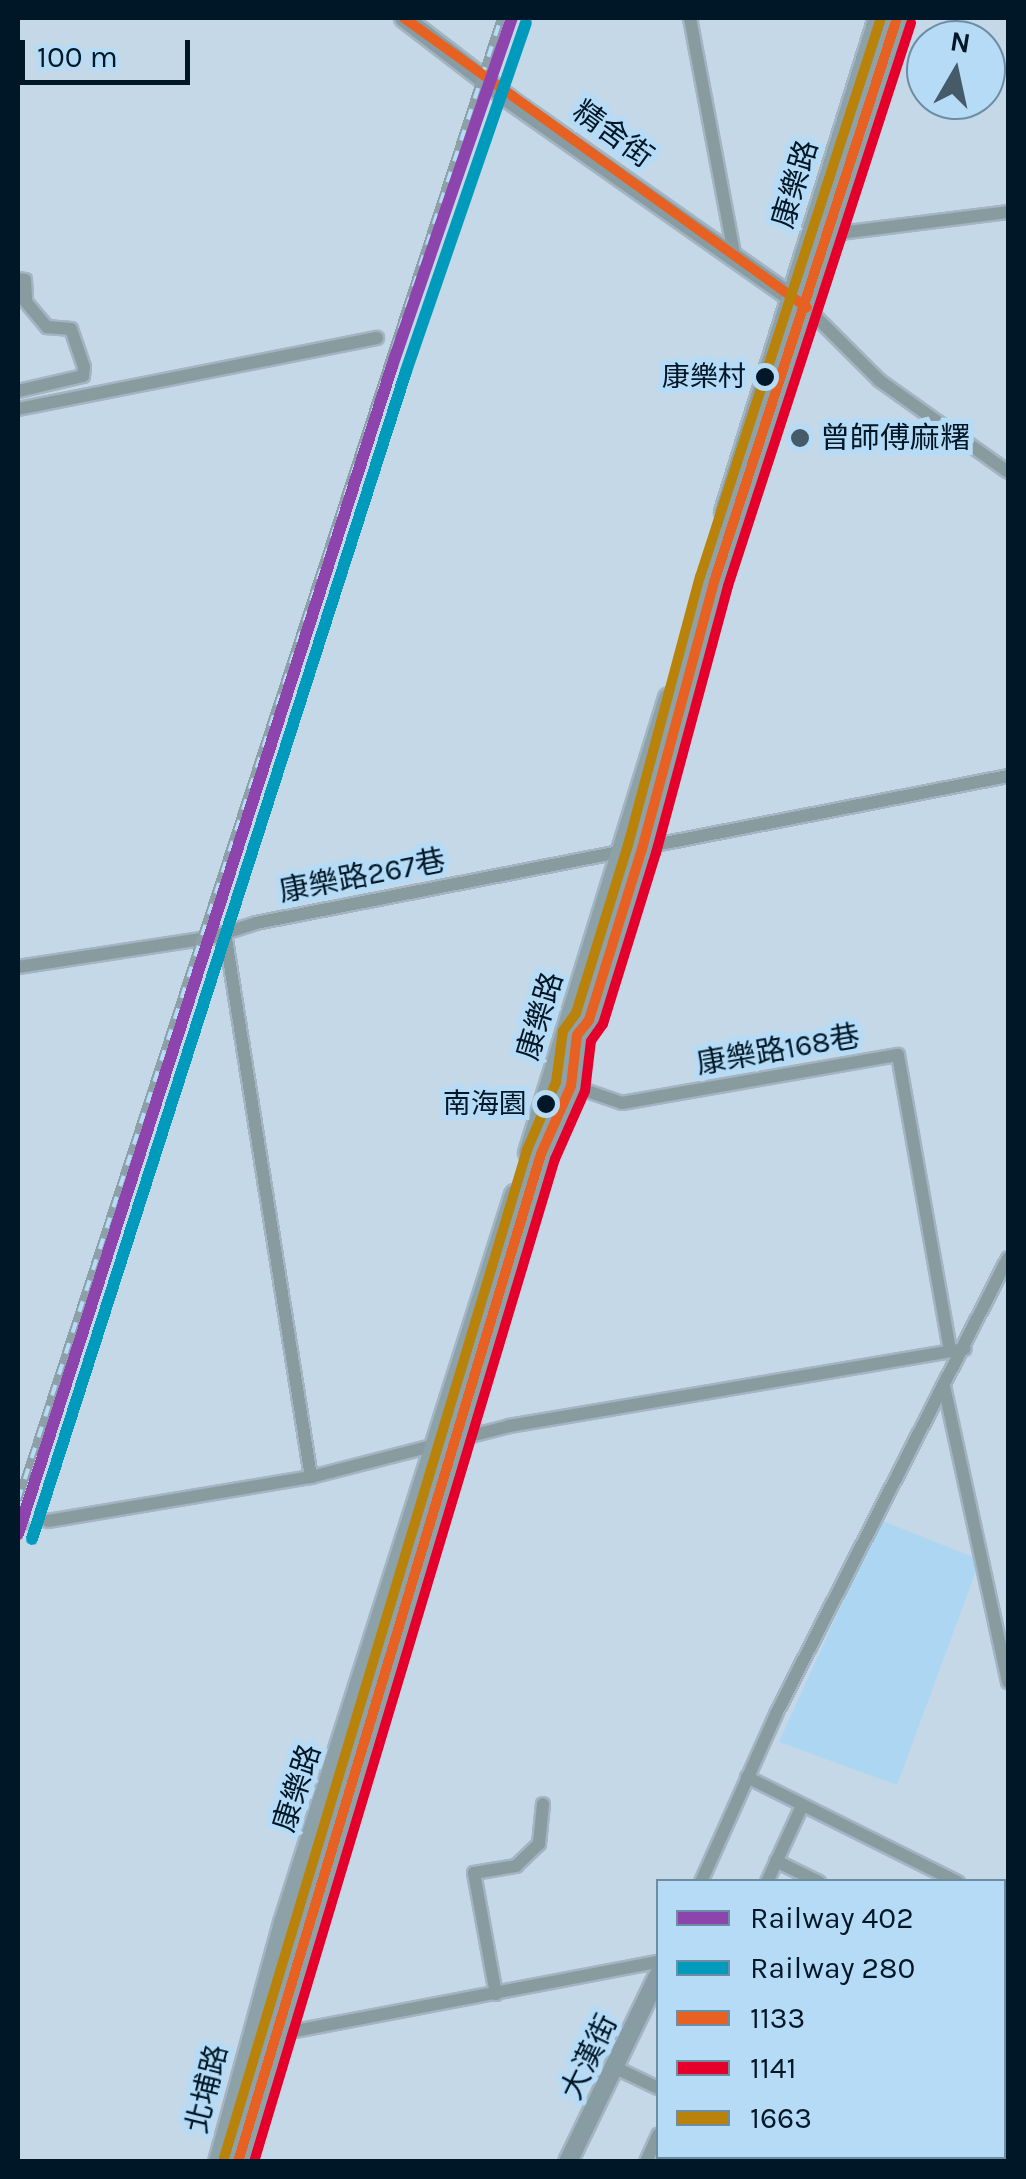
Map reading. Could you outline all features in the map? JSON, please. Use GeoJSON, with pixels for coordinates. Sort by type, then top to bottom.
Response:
{"type":"FeatureCollection","features":[{"type":"Feature","properties":{"kind":"main road","name":"康樂路"},"geometry":{"type":"LineString","coordinates":[[820,234],[879,18]]}},
{"type":"Feature","properties":{"kind":"main road","name":"康樂路"},"geometry":{"type":"LineString","coordinates":[[262,2033],[343,1779],[460,1437],[562,1082],[798,302],[896,18]]}},
{"type":"Feature","properties":{"kind":"main road","name":"康樂路"},"geometry":{"type":"LineString","coordinates":[[343,1779],[434,1448],[562,1082]]}},
{"type":"Feature","properties":{"kind":"main road","name":"北埔路"},"geometry":{"type":"LineString","coordinates":[[220,2162],[262,2033]]}},
{"type":"Feature","properties":{"kind":"main road","name":"北埔路"},"geometry":{"type":"LineString","coordinates":[[238,2162],[262,2033]]}},
{"type":"Feature","properties":{"kind":"street","name":"精舍街"},"geometry":{"type":"LineString","coordinates":[[404,18],[508,99],[798,302]]}},
{"type":"Feature","properties":{"kind":"street"},"geometry":{"type":"LineString","coordinates":[[690,18],[734,254]]}},
{"type":"Feature","properties":{"kind":"street"},"geometry":{"type":"LineString","coordinates":[[820,234],[1008,212]]}},
{"type":"Feature","properties":{"kind":"street"},"geometry":{"type":"LineString","coordinates":[[18,279],[25,280],[26,302],[47,328],[71,329],[84,367],[83,376],[18,390]]}},
{"type":"Feature","properties":{"kind":"street"},"geometry":{"type":"LineString","coordinates":[[798,302],[880,380],[1008,472]]}},
{"type":"Feature","properties":{"kind":"street"},"geometry":{"type":"LineString","coordinates":[[18,409],[377,338]]}},
{"type":"Feature","properties":{"kind":"street","name":"康樂路267巷"},"geometry":{"type":"LineString","coordinates":[[18,967],[224,933],[539,866],[1008,776]]}},
{"type":"Feature","properties":{"kind":"street"},"geometry":{"type":"LineString","coordinates":[[224,933],[311,1477]]}},
{"type":"Feature","properties":{"kind":"street","name":"康樂路168巷"},"geometry":{"type":"LineString","coordinates":[[562,1082],[622,1103],[898,1054],[957,1349]]}},
{"type":"Feature","properties":{"kind":"street"},"geometry":{"type":"LineString","coordinates":[[702,1879],[748,1777],[944,1386],[957,1349],[1008,1258]]}},
{"type":"Feature","properties":{"kind":"street"},"geometry":{"type":"LineString","coordinates":[[48,1521],[311,1477],[434,1448],[460,1437],[957,1349]]}},
{"type":"Feature","properties":{"kind":"street"},"geometry":{"type":"LineString","coordinates":[[944,1386],[1008,1682]]}},
{"type":"Feature","properties":{"kind":"street"},"geometry":{"type":"LineString","coordinates":[[748,1777],[952,1879]]}},
{"type":"Feature","properties":{"kind":"street"},"geometry":{"type":"LineString","coordinates":[[496,1994],[474,1873],[516,1866],[539,1844],[543,1804]]}},
{"type":"Feature","properties":{"kind":"street"},"geometry":{"type":"LineString","coordinates":[[768,1879],[802,1806]]}},
{"type":"Feature","properties":{"kind":"street"},"geometry":{"type":"LineString","coordinates":[[776,1862],[813,1879]]}},
{"type":"Feature","properties":{"kind":"street"},"geometry":{"type":"LineString","coordinates":[[262,2033],[656,1962]]}},
{"type":"Feature","properties":{"kind":"street","name":"大漢街"},"geometry":{"type":"LineString","coordinates":[[568,2162],[656,1980]]}},
{"type":"Feature","properties":{"kind":"street"},"geometry":{"type":"LineString","coordinates":[[614,2067],[656,2087]]}},
{"type":"Feature","properties":{"kind":"shaded area"},"geometry":{"type":"Polygon","coordinates":[[[880,1520],[980,1560],[897,1785],[779,1742],[880,1520]]]}},
{"type":"Feature","properties":{"kind":"tunnel"},"geometry":{"type":"LineString","coordinates":[[18,1526],[48,1521]]}},
{"type":"Feature","properties":{"kind":"railway"},"geometry":{"type":"LineString","coordinates":[[18,1500],[501,18]]}},
{"type":"Feature","properties":{"kind":"rail line","name":"402"},"geometry":{"type":"LineString","coordinates":[[18,1534],[392,366],[512,18]]}},
{"type":"Feature","properties":{"kind":"rail line","name":"280"},"geometry":{"type":"LineString","coordinates":[[32,1539],[406,371],[526,23]]}},
{"type":"Feature","properties":{"kind":"transit line","name":"1133"},"geometry":{"type":"LineString","coordinates":[[404,18],[807,308]]}},
{"type":"Feature","properties":{"kind":"transit line","name":"1663"},"geometry":{"type":"LineString","coordinates":[[224,2158],[527,1150],[556,1082],[563,1031],[576,1013],[628,845],[700,577],[881,18]]}},
{"type":"Feature","properties":{"kind":"transit line","name":"1133"},"geometry":{"type":"LineString","coordinates":[[238,2162],[541,1154],[571,1086],[577,1035],[589,1020],[642,849],[714,582],[897,18]]}},
{"type":"Feature","properties":{"kind":"transit line","name":"1141"},"geometry":{"type":"LineString","coordinates":[[254,2162],[555,1159],[585,1091],[591,1041],[603,1024],[656,853],[728,586],[906,38]]}},
{"type":"Feature","properties":{"kind":"place","name":"康樂村"},"geometry":{"type":"Point","coordinates":[765,377]}},
{"type":"Feature","properties":{"kind":"place","name":"曾師傅麻糬"},"geometry":{"type":"Point","coordinates":[800,438]}},
{"type":"Feature","properties":{"kind":"place","name":"南海園"},"geometry":{"type":"Point","coordinates":[546,1104]}}]}
